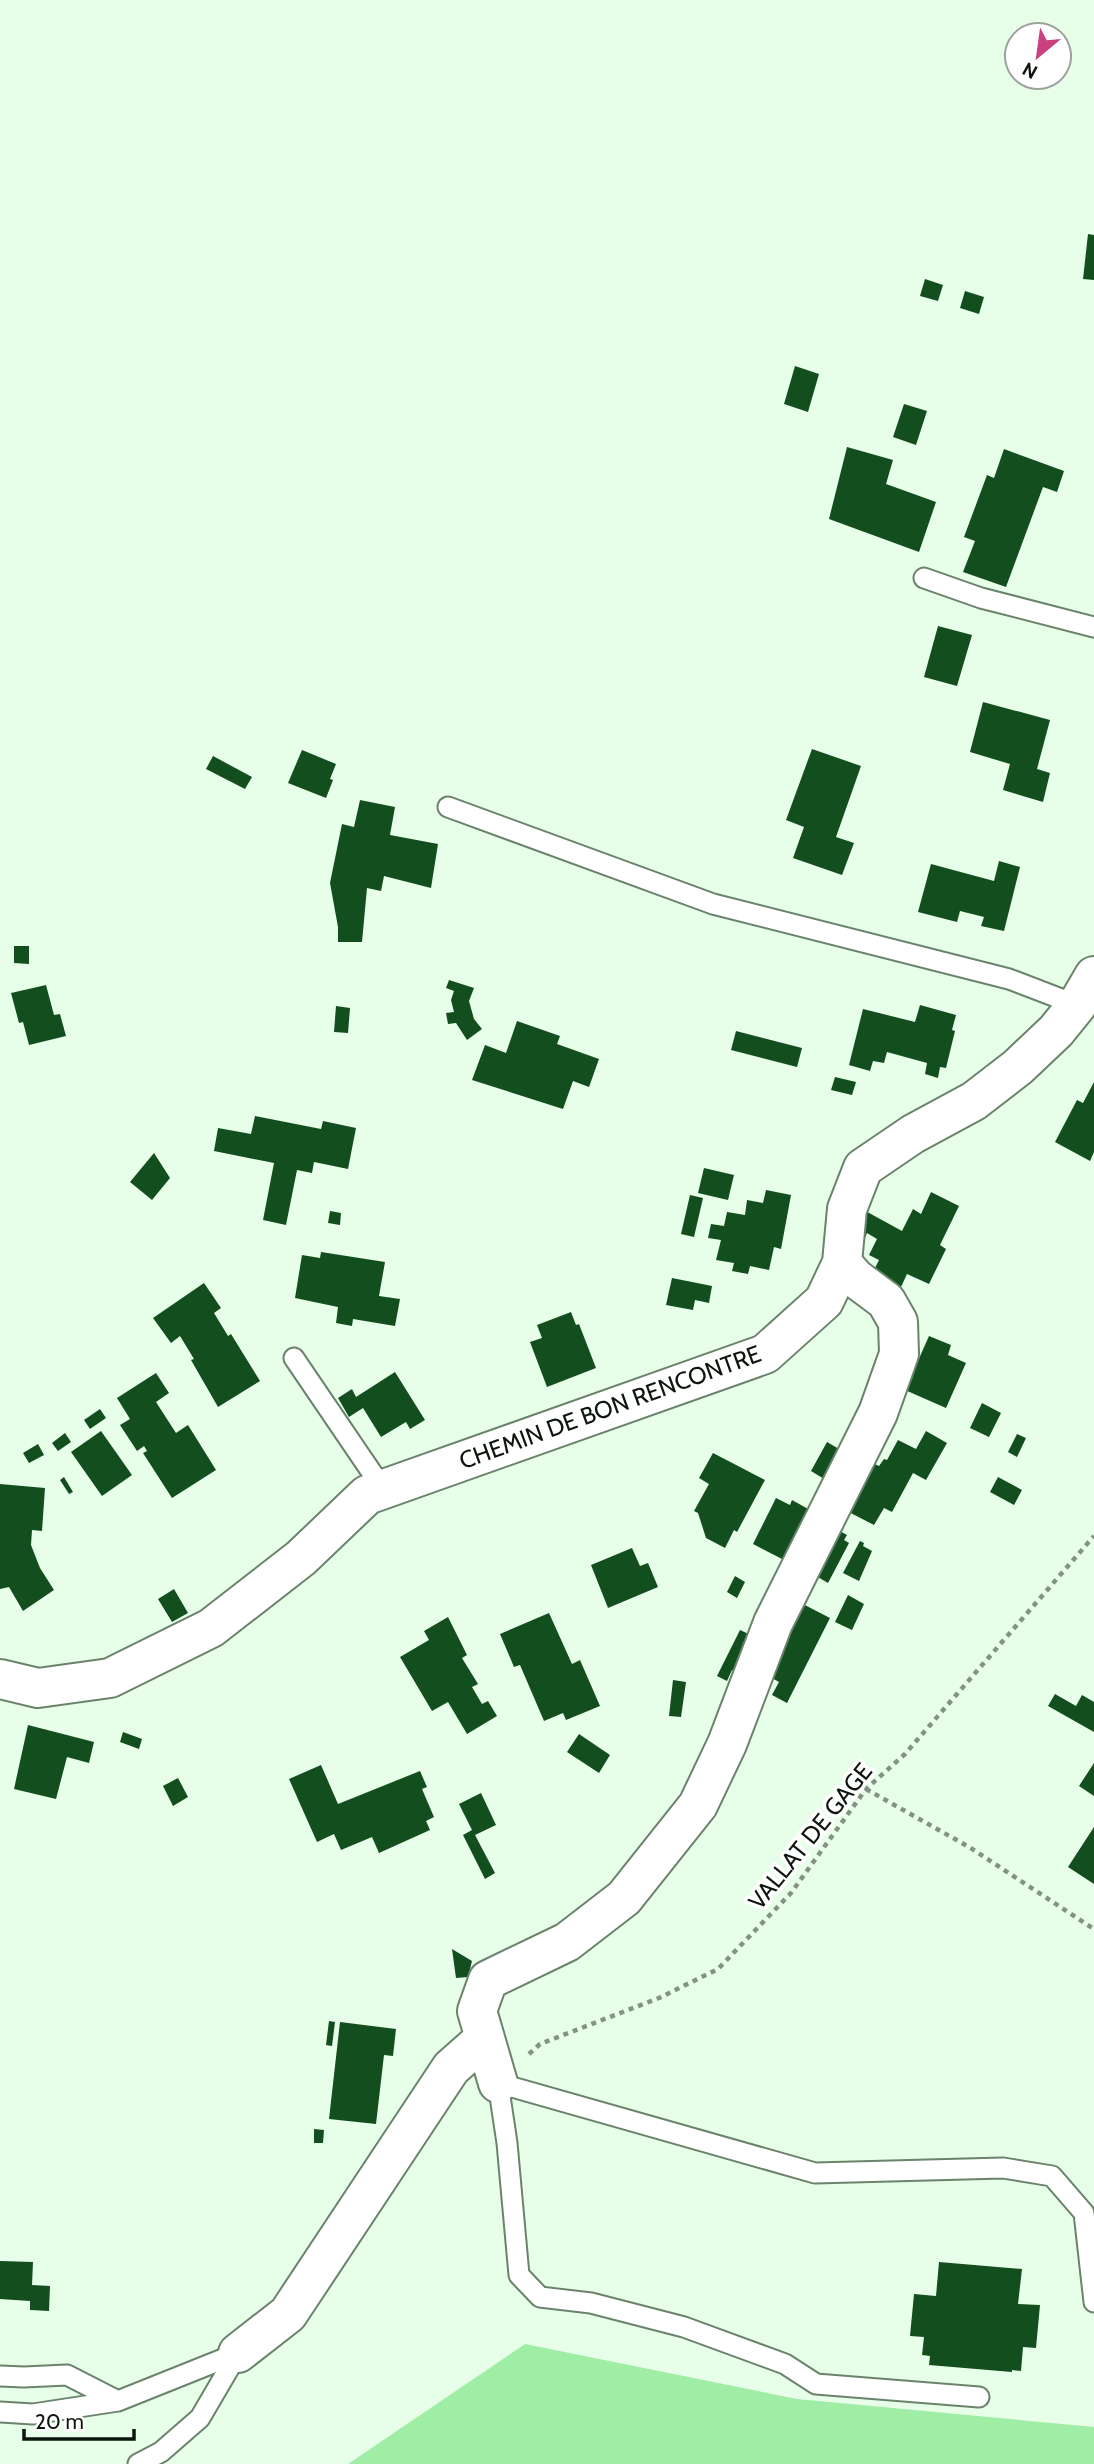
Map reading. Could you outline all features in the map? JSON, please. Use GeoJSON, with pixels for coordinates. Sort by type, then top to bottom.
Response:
{"type":"FeatureCollection","features":[{"type":"Feature","properties":{"kind":"street","name":"CHEMIN DE BON RENCONTRE"},"geometry":{"type":"LineString","coordinates":[[0,1679],[38,1688],[110,1678],[211,1628],[301,1558],[367,1495],[765,1354],[824,1301],[842,1262],[847,1209],[863,1168],[904,1139],[974,1101],[1018,1066],[1056,1031],[1086,990]]}},
{"type":"Feature","properties":{"kind":"street"},"geometry":{"type":"LineString","coordinates":[[498,2083],[477,2011],[488,1980],[567,1942],[624,1898],[698,1805],[727,1744],[773,1623],[878,1413],[898,1354],[898,1322],[886,1301],[855,1278],[842,1262]]}},
{"type":"Feature","properties":{"kind":"street"},"geometry":{"type":"LineString","coordinates":[[238,2353],[288,2314],[451,2068],[485,2038]]}},
{"type":"Feature","properties":{"kind":"lane"},"geometry":{"type":"LineString","coordinates":[[924,578],[981,598],[1094,627]]}},
{"type":"Feature","properties":{"kind":"lane"},"geometry":{"type":"LineString","coordinates":[[447,807],[713,904],[1009,979],[1086,990]]}},
{"type":"Feature","properties":{"kind":"lane"},"geometry":{"type":"LineString","coordinates":[[294,1358],[383,1489]]}},
{"type":"Feature","properties":{"kind":"lane"},"geometry":{"type":"LineString","coordinates":[[979,2397],[816,2384],[785,2364],[684,2327],[592,2303],[540,2297],[519,2275],[507,2143],[498,2083],[815,2173],[1003,2168],[1052,2176],[1084,2213],[1094,2302]]}},
{"type":"Feature","properties":{"kind":"lane"},"geometry":{"type":"LineString","coordinates":[[0,2412],[33,2414],[118,2401],[238,2353]]}},
{"type":"Feature","properties":{"kind":"lane"},"geometry":{"type":"LineString","coordinates":[[138,2464],[161,2452],[200,2418],[238,2353]]}},
{"type":"Feature","properties":{"kind":"lane"},"geometry":{"type":"LineString","coordinates":[[0,2376],[67,2375],[118,2401]]}},
{"type":"Feature","properties":{"kind":"path","name":"VALLAT DE GAGE"},"geometry":{"type":"LineString","coordinates":[[498,2083],[540,2044],[659,1998],[718,1969],[791,1893],[866,1788],[905,1754],[1094,1536]]}},
{"type":"Feature","properties":{"kind":"path"},"geometry":{"type":"LineString","coordinates":[[866,1788],[969,1847],[1094,1928]]}},
{"type":"Feature","properties":{"kind":"green space"},"geometry":{"type":"Polygon","coordinates":[[[525,2344],[797,2399],[1094,2427],[1094,2464],[348,2464],[525,2344]]]}},
{"type":"Feature","properties":{"kind":"building"},"geometry":{"type":"Polygon","coordinates":[[[1088,234],[1094,235],[1094,280],[1083,279],[1088,234]]]}},
{"type":"Feature","properties":{"kind":"building"},"geometry":{"type":"Polygon","coordinates":[[[925,279],[943,285],[938,301],[920,296],[925,279]]]}},
{"type":"Feature","properties":{"kind":"building"},"geometry":{"type":"Polygon","coordinates":[[[965,291],[984,297],[979,314],[960,308],[965,291]]]}},
{"type":"Feature","properties":{"kind":"building"},"geometry":{"type":"Polygon","coordinates":[[[795,366],[819,374],[808,412],[784,404],[795,366]]]}},
{"type":"Feature","properties":{"kind":"building"},"geometry":{"type":"Polygon","coordinates":[[[904,404],[927,411],[916,445],[893,437],[904,404]]]}},
{"type":"Feature","properties":{"kind":"building"},"geometry":{"type":"Polygon","coordinates":[[[847,447],[893,460],[886,484],[936,502],[919,552],[829,519],[847,447]]]}},
{"type":"Feature","properties":{"kind":"building"},"geometry":{"type":"Polygon","coordinates":[[[1004,449],[1064,471],[1057,492],[1043,487],[1006,587],[963,572],[975,541],[964,537],[987,475],[994,478],[1004,449]]]}},
{"type":"Feature","properties":{"kind":"building"},"geometry":{"type":"Polygon","coordinates":[[[938,626],[972,635],[957,686],[924,677],[938,626]]]}},
{"type":"Feature","properties":{"kind":"building"},"geometry":{"type":"Polygon","coordinates":[[[983,702],[1050,720],[1037,769],[1050,773],[1043,802],[1003,790],[1010,764],[970,752],[983,702]]]}},
{"type":"Feature","properties":{"kind":"building"},"geometry":{"type":"Polygon","coordinates":[[[812,749],[861,766],[836,837],[854,843],[842,875],[793,858],[804,827],[786,820],[812,749]]]}},
{"type":"Feature","properties":{"kind":"building"},"geometry":{"type":"Polygon","coordinates":[[[302,750],[336,764],[326,798],[288,783],[302,750]]]}},
{"type":"Feature","properties":{"kind":"building"},"geometry":{"type":"Polygon","coordinates":[[[213,756],[252,777],[245,789],[206,769],[213,756]]]}},
{"type":"Feature","properties":{"kind":"building"},"geometry":{"type":"Polygon","coordinates":[[[360,800],[395,807],[390,835],[438,844],[431,888],[384,876],[381,891],[367,888],[362,942],[338,942],[330,883],[342,824],[354,827],[360,800]]]}},
{"type":"Feature","properties":{"kind":"building"},"geometry":{"type":"Polygon","coordinates":[[[999,861],[1020,867],[1004,931],[981,926],[984,917],[960,911],[957,922],[918,912],[931,864],[994,881],[999,861]]]}},
{"type":"Feature","properties":{"kind":"building"},"geometry":{"type":"Polygon","coordinates":[[[14,946],[29,946],[29,964],[14,963],[14,946]]]}},
{"type":"Feature","properties":{"kind":"building"},"geometry":{"type":"Polygon","coordinates":[[[449,980],[474,988],[469,1001],[474,1019],[482,1029],[467,1040],[456,1023],[448,1024],[446,1013],[454,1012],[451,1000],[454,991],[446,988],[449,980]]]}},
{"type":"Feature","properties":{"kind":"building"},"geometry":{"type":"Polygon","coordinates":[[[46,985],[54,1015],[60,1014],[66,1036],[29,1045],[23,1022],[19,1023],[11,993],[46,985]]]}},
{"type":"Feature","properties":{"kind":"building"},"geometry":{"type":"Polygon","coordinates":[[[920,1005],[956,1015],[946,1068],[940,1067],[938,1078],[925,1074],[927,1063],[887,1052],[884,1063],[873,1061],[870,1071],[849,1065],[863,1009],[915,1022],[920,1005]]]}},
{"type":"Feature","properties":{"kind":"building"},"geometry":{"type":"Polygon","coordinates":[[[336,1006],[350,1008],[348,1033],[334,1032],[336,1006]]]}},
{"type":"Feature","properties":{"kind":"building"},"geometry":{"type":"Polygon","coordinates":[[[517,1021],[560,1036],[557,1044],[599,1059],[589,1087],[573,1081],[563,1109],[472,1080],[485,1045],[506,1053],[517,1021]]]}},
{"type":"Feature","properties":{"kind":"building"},"geometry":{"type":"Polygon","coordinates":[[[736,1031],[802,1048],[797,1067],[731,1050],[736,1031]]]}},
{"type":"Feature","properties":{"kind":"building"},"geometry":{"type":"Polygon","coordinates":[[[835,1077],[856,1082],[852,1095],[831,1090],[835,1077]]]}},
{"type":"Feature","properties":{"kind":"building"},"geometry":{"type":"Polygon","coordinates":[[[1094,1082],[1094,1152],[1090,1161],[1055,1142],[1077,1100],[1083,1103],[1094,1082]]]}},
{"type":"Feature","properties":{"kind":"building"},"geometry":{"type":"Polygon","coordinates":[[[255,1116],[321,1129],[323,1121],[356,1128],[348,1169],[314,1162],[312,1173],[297,1170],[286,1225],[263,1220],[274,1163],[214,1151],[218,1128],[251,1134],[255,1116]]]}},
{"type":"Feature","properties":{"kind":"building"},"geometry":{"type":"Polygon","coordinates":[[[154,1153],[170,1178],[152,1200],[130,1182],[154,1153]]]}},
{"type":"Feature","properties":{"kind":"building"},"geometry":{"type":"Polygon","coordinates":[[[704,1168],[734,1175],[728,1200],[698,1193],[704,1168]]]}},
{"type":"Feature","properties":{"kind":"building"},"geometry":{"type":"Polygon","coordinates":[[[766,1190],[791,1195],[781,1249],[774,1247],[769,1270],[750,1266],[748,1274],[732,1271],[734,1263],[716,1260],[721,1240],[708,1238],[711,1224],[724,1226],[727,1212],[745,1215],[747,1200],[763,1203],[766,1190]]]}},
{"type":"Feature","properties":{"kind":"building"},"geometry":{"type":"Polygon","coordinates":[[[931,1192],[959,1206],[940,1245],[946,1249],[929,1284],[907,1274],[901,1287],[879,1276],[874,1270],[879,1260],[869,1255],[877,1239],[867,1233],[863,1243],[858,1242],[860,1208],[902,1231],[913,1209],[921,1214],[931,1192]]]}},
{"type":"Feature","properties":{"kind":"building"},"geometry":{"type":"Polygon","coordinates":[[[690,1195],[703,1198],[694,1237],[681,1234],[690,1195]]]}},
{"type":"Feature","properties":{"kind":"building"},"geometry":{"type":"Polygon","coordinates":[[[330,1211],[341,1213],[340,1225],[328,1223],[330,1211]]]}},
{"type":"Feature","properties":{"kind":"building"},"geometry":{"type":"Polygon","coordinates":[[[321,1252],[385,1262],[379,1296],[400,1299],[395,1326],[353,1319],[352,1326],[336,1323],[338,1307],[295,1298],[302,1255],[320,1258],[321,1252]]]}},
{"type":"Feature","properties":{"kind":"building"},"geometry":{"type":"Polygon","coordinates":[[[672,1278],[712,1286],[709,1303],[695,1300],[693,1310],[666,1305],[672,1278]]]}},
{"type":"Feature","properties":{"kind":"building"},"geometry":{"type":"Polygon","coordinates":[[[204,1283],[221,1308],[214,1313],[228,1336],[231,1334],[260,1381],[218,1407],[180,1336],[171,1343],[153,1318],[204,1283]]]}},
{"type":"Feature","properties":{"kind":"building"},"geometry":{"type":"Polygon","coordinates":[[[571,1312],[576,1325],[579,1324],[596,1368],[547,1387],[530,1342],[542,1338],[537,1325],[571,1312]]]}},
{"type":"Feature","properties":{"kind":"building"},"geometry":{"type":"Polygon","coordinates":[[[929,1336],[951,1345],[948,1355],[966,1363],[946,1408],[905,1390],[929,1336]]]}},
{"type":"Feature","properties":{"kind":"building"},"geometry":{"type":"Polygon","coordinates":[[[395,1372],[425,1420],[410,1429],[406,1422],[381,1437],[363,1408],[349,1417],[338,1398],[352,1389],[356,1397],[395,1372]]]}},
{"type":"Feature","properties":{"kind":"building"},"geometry":{"type":"Polygon","coordinates":[[[156,1373],[169,1393],[156,1402],[176,1433],[188,1425],[216,1470],[172,1498],[143,1453],[147,1451],[144,1446],[137,1451],[120,1425],[130,1419],[117,1398],[156,1373]]]}},
{"type":"Feature","properties":{"kind":"building"},"geometry":{"type":"Polygon","coordinates":[[[982,1403],[1001,1413],[989,1437],[970,1428],[982,1403]]]}},
{"type":"Feature","properties":{"kind":"building"},"geometry":{"type":"Polygon","coordinates":[[[100,1409],[106,1418],[90,1429],[84,1420],[100,1409]]]}},
{"type":"Feature","properties":{"kind":"building"},"geometry":{"type":"Polygon","coordinates":[[[101,1431],[132,1475],[102,1496],[71,1452],[101,1431]]]}},
{"type":"Feature","properties":{"kind":"building"},"geometry":{"type":"Polygon","coordinates":[[[926,1431],[947,1443],[926,1480],[913,1473],[892,1512],[884,1508],[874,1525],[841,1508],[869,1461],[879,1466],[884,1459],[887,1460],[898,1440],[916,1449],[926,1431]]]}},
{"type":"Feature","properties":{"kind":"building"},"geometry":{"type":"Polygon","coordinates":[[[65,1433],[71,1442],[58,1451],[52,1443],[65,1433]]]}},
{"type":"Feature","properties":{"kind":"building"},"geometry":{"type":"Polygon","coordinates":[[[1017,1434],[1026,1438],[1017,1457],[1008,1452],[1017,1434]]]}},
{"type":"Feature","properties":{"kind":"building"},"geometry":{"type":"Polygon","coordinates":[[[827,1442],[846,1453],[829,1482],[811,1471],[827,1442]]]}},
{"type":"Feature","properties":{"kind":"building"},"geometry":{"type":"Polygon","coordinates":[[[38,1444],[44,1455],[29,1463],[23,1453],[38,1444]]]}},
{"type":"Feature","properties":{"kind":"building"},"geometry":{"type":"Polygon","coordinates":[[[713,1453],[765,1480],[737,1532],[734,1530],[725,1548],[706,1538],[698,1513],[694,1511],[709,1484],[699,1478],[713,1453]]]}},
{"type":"Feature","properties":{"kind":"building"},"geometry":{"type":"Polygon","coordinates":[[[64,1477],[73,1492],[69,1494],[60,1480],[64,1477]]]}},
{"type":"Feature","properties":{"kind":"building"},"geometry":{"type":"Polygon","coordinates":[[[998,1477],[1022,1490],[1014,1505],[990,1492],[998,1477]]]}},
{"type":"Feature","properties":{"kind":"building"},"geometry":{"type":"Polygon","coordinates":[[[0,1484],[45,1488],[42,1531],[32,1530],[31,1545],[40,1568],[54,1590],[23,1611],[9,1587],[0,1589],[0,1484]]]}},
{"type":"Feature","properties":{"kind":"building"},"geometry":{"type":"Polygon","coordinates":[[[776,1498],[790,1505],[792,1500],[819,1515],[788,1562],[753,1544],[776,1498]]]}},
{"type":"Feature","properties":{"kind":"building"},"geometry":{"type":"Polygon","coordinates":[[[836,1529],[847,1535],[844,1540],[849,1543],[828,1583],[811,1573],[836,1529]]]}},
{"type":"Feature","properties":{"kind":"building"},"geometry":{"type":"Polygon","coordinates":[[[860,1541],[872,1551],[859,1581],[843,1573],[860,1541]]]}},
{"type":"Feature","properties":{"kind":"building"},"geometry":{"type":"Polygon","coordinates":[[[632,1548],[640,1566],[648,1563],[658,1587],[608,1608],[591,1565],[632,1548]]]}},
{"type":"Feature","properties":{"kind":"building"},"geometry":{"type":"Polygon","coordinates":[[[735,1576],[745,1582],[737,1598],[727,1592],[735,1576]]]}},
{"type":"Feature","properties":{"kind":"building"},"geometry":{"type":"Polygon","coordinates":[[[174,1589],[188,1613],[172,1622],[158,1599],[174,1589]]]}},
{"type":"Feature","properties":{"kind":"building"},"geometry":{"type":"Polygon","coordinates":[[[848,1595],[864,1604],[852,1630],[835,1622],[848,1595]]]}},
{"type":"Feature","properties":{"kind":"building"},"geometry":{"type":"Polygon","coordinates":[[[797,1601],[830,1618],[787,1703],[772,1695],[779,1682],[761,1672],[797,1601]]]}},
{"type":"Feature","properties":{"kind":"building"},"geometry":{"type":"Polygon","coordinates":[[[549,1613],[572,1664],[580,1660],[600,1706],[566,1720],[563,1713],[544,1721],[520,1665],[514,1667],[500,1634],[549,1613]]]}},
{"type":"Feature","properties":{"kind":"building"},"geometry":{"type":"Polygon","coordinates":[[[448,1617],[467,1655],[462,1658],[478,1684],[472,1687],[482,1704],[488,1701],[497,1716],[467,1734],[448,1702],[432,1711],[400,1657],[429,1640],[424,1631],[448,1617]]]}},
{"type":"Feature","properties":{"kind":"building"},"geometry":{"type":"Polygon","coordinates":[[[740,1630],[755,1637],[738,1672],[732,1670],[727,1681],[717,1676],[740,1630]]]}},
{"type":"Feature","properties":{"kind":"building"},"geometry":{"type":"Polygon","coordinates":[[[673,1680],[686,1682],[681,1717],[669,1716],[673,1680]]]}},
{"type":"Feature","properties":{"kind":"building"},"geometry":{"type":"Polygon","coordinates":[[[1055,1694],[1076,1706],[1082,1695],[1094,1702],[1094,1732],[1048,1706],[1055,1694]]]}},
{"type":"Feature","properties":{"kind":"building"},"geometry":{"type":"Polygon","coordinates":[[[28,1725],[94,1742],[89,1763],[67,1757],[56,1799],[14,1789],[28,1725]]]}},
{"type":"Feature","properties":{"kind":"building"},"geometry":{"type":"Polygon","coordinates":[[[123,1732],[142,1739],[139,1749],[120,1742],[123,1732]]]}},
{"type":"Feature","properties":{"kind":"building"},"geometry":{"type":"Polygon","coordinates":[[[579,1734],[610,1755],[599,1773],[567,1752],[579,1734]]]}},
{"type":"Feature","properties":{"kind":"building"},"geometry":{"type":"Polygon","coordinates":[[[1094,1763],[1094,1796],[1079,1786],[1094,1763]]]}},
{"type":"Feature","properties":{"kind":"building"},"geometry":{"type":"Polygon","coordinates":[[[321,1765],[338,1804],[420,1771],[427,1787],[422,1789],[434,1817],[426,1821],[430,1830],[379,1853],[372,1837],[341,1850],[334,1834],[317,1842],[289,1779],[321,1765]]]}},
{"type":"Feature","properties":{"kind":"building"},"geometry":{"type":"Polygon","coordinates":[[[178,1778],[188,1797],[173,1806],[163,1786],[178,1778]]]}},
{"type":"Feature","properties":{"kind":"building"},"geometry":{"type":"Polygon","coordinates":[[[481,1793],[496,1825],[475,1835],[495,1873],[485,1879],[463,1835],[472,1830],[459,1804],[481,1793]]]}},
{"type":"Feature","properties":{"kind":"building"},"geometry":{"type":"Polygon","coordinates":[[[1094,1827],[1094,1884],[1068,1867],[1094,1827]]]}},
{"type":"Feature","properties":{"kind":"building"},"geometry":{"type":"Polygon","coordinates":[[[452,1949],[472,1961],[468,1977],[456,1978],[452,1949]]]}},
{"type":"Feature","properties":{"kind":"building"},"geometry":{"type":"Polygon","coordinates":[[[329,2021],[335,2022],[332,2046],[326,2045],[329,2021]]]}},
{"type":"Feature","properties":{"kind":"building"},"geometry":{"type":"Polygon","coordinates":[[[340,2022],[396,2029],[393,2056],[384,2055],[376,2124],[329,2119],[340,2022]]]}},
{"type":"Feature","properties":{"kind":"building"},"geometry":{"type":"Polygon","coordinates":[[[314,2129],[324,2130],[323,2143],[314,2143],[314,2129]]]}},
{"type":"Feature","properties":{"kind":"building"},"geometry":{"type":"Polygon","coordinates":[[[0,2261],[33,2262],[32,2285],[50,2286],[49,2311],[30,2310],[30,2301],[0,2299],[0,2261]]]}},
{"type":"Feature","properties":{"kind":"building"},"geometry":{"type":"Polygon","coordinates":[[[939,2262],[1022,2269],[1018,2304],[1040,2305],[1036,2348],[1023,2347],[1021,2371],[929,2365],[930,2356],[922,2355],[924,2337],[910,2336],[914,2294],[936,2296],[939,2262]]]}}]}
